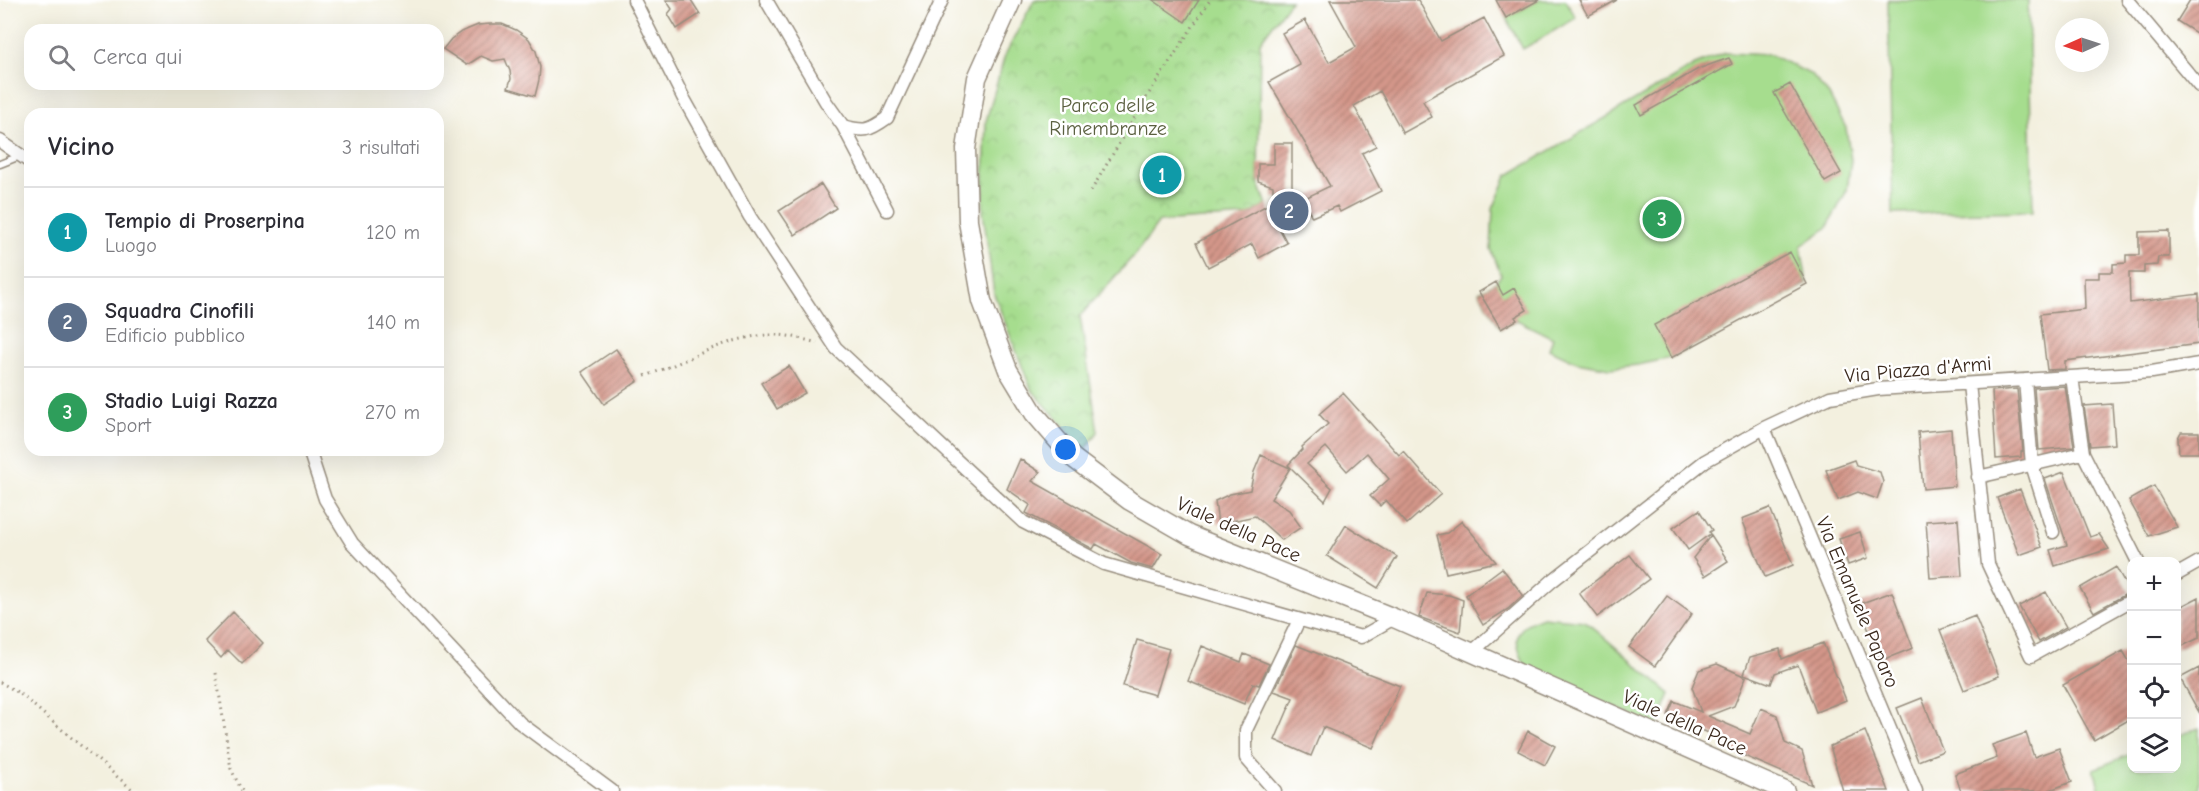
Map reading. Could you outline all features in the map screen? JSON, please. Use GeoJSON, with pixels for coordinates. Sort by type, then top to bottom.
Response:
{"type":"FeatureCollection","features":[{"type":"Feature","properties":{"kind":"main road","name":"Viale della Pace"},"geometry":{"type":"LineString","coordinates":[[1012,0],[977,78],[966,149],[968,221],[982,301],[1008,370],[1034,413],[1073,458],[1130,501],[1189,535],[1394,618],[1785,791]]}},
{"type":"Feature","properties":{"kind":"street"},"geometry":{"type":"LineString","coordinates":[[634,0],[684,99],[750,217],[836,348],[1023,522],[1104,564],[1361,637],[1394,618]]}},
{"type":"Feature","properties":{"kind":"street"},"geometry":{"type":"LineString","coordinates":[[766,0],[826,102],[843,126],[887,210]]}},
{"type":"Feature","properties":{"kind":"street"},"geometry":{"type":"LineString","coordinates":[[843,126],[862,131],[872,129],[887,118],[942,0]]}},
{"type":"Feature","properties":{"kind":"street"},"geometry":{"type":"LineString","coordinates":[[2127,0],[2199,86]]}},
{"type":"Feature","properties":{"kind":"street"},"geometry":{"type":"LineString","coordinates":[[0,141],[24,158]]}},
{"type":"Feature","properties":{"kind":"street","name":"Via Piazza d'Armi"},"geometry":{"type":"LineString","coordinates":[[1472,652],[1552,581],[1705,461],[1764,428],[1830,397],[1878,389],[2152,372],[2199,364]]}},
{"type":"Feature","properties":{"kind":"street"},"geometry":{"type":"LineString","coordinates":[[2072,377],[2083,453],[2136,557]]}},
{"type":"Feature","properties":{"kind":"street"},"geometry":{"type":"LineString","coordinates":[[2025,380],[2032,465],[2054,532]]}},
{"type":"Feature","properties":{"kind":"street"},"geometry":{"type":"LineString","coordinates":[[1969,384],[1988,564],[2031,656],[2127,603]]}},
{"type":"Feature","properties":{"kind":"street","name":"Via Emanuele Paparo"},"geometry":{"type":"LineString","coordinates":[[1764,428],[1916,791]]}},
{"type":"Feature","properties":{"kind":"street"},"geometry":{"type":"LineString","coordinates":[[1978,477],[2083,453]]}},
{"type":"Feature","properties":{"kind":"street"},"geometry":{"type":"LineString","coordinates":[[311,456],[325,499],[352,543],[520,723],[612,791]]}},
{"type":"Feature","properties":{"kind":"street"},"geometry":{"type":"LineString","coordinates":[[2181,572],[2199,562]]}},
{"type":"Feature","properties":{"kind":"street"},"geometry":{"type":"LineString","coordinates":[[1275,791],[1246,758],[1246,730],[1299,620]]}},
{"type":"Feature","properties":{"kind":"lane"},"geometry":{"type":"LineString","coordinates":[[0,164],[24,159]]}},
{"type":"Feature","properties":{"kind":"path"},"geometry":{"type":"LineString","coordinates":[[1091,190],[1146,98],[1209,0]]}},
{"type":"Feature","properties":{"kind":"path"},"geometry":{"type":"LineString","coordinates":[[645,376],[672,367],[714,348],[764,335],[804,339],[836,348]]}},
{"type":"Feature","properties":{"kind":"path"},"geometry":{"type":"LineString","coordinates":[[216,673],[231,769],[242,791]]}},
{"type":"Feature","properties":{"kind":"path"},"geometry":{"type":"LineString","coordinates":[[0,682],[20,693],[134,791]]}},
{"type":"Feature","properties":{"kind":"green space","name":"Parco delle Rimembranze"},"geometry":{"type":"Polygon","coordinates":[[[1034,0],[1291,0],[1260,42],[1258,181],[1267,205],[1247,216],[1159,222],[1137,252],[1080,316],[1098,432],[1085,450],[1031,389],[994,294],[983,212],[986,121],[1005,55],[1034,0]]]}},
{"type":"Feature","properties":{"kind":"green space"},"geometry":{"type":"Polygon","coordinates":[[[1539,0],[1566,0],[1576,18],[1523,49],[1506,18],[1539,0]]]}},
{"type":"Feature","properties":{"kind":"green space"},"geometry":{"type":"Polygon","coordinates":[[[1888,0],[2028,0],[2033,211],[1893,214],[1888,0]]]}},
{"type":"Feature","properties":{"kind":"green space"},"geometry":{"type":"Polygon","coordinates":[[[1725,53],[1771,55],[1812,75],[1829,95],[1846,128],[1851,160],[1847,190],[1827,228],[1801,246],[1807,284],[1671,358],[1638,365],[1610,368],[1577,362],[1549,349],[1553,338],[1517,320],[1501,329],[1479,292],[1496,282],[1501,275],[1491,249],[1493,209],[1507,176],[1695,65],[1725,53]]]}},
{"type":"Feature","properties":{"kind":"green space"},"geometry":{"type":"Polygon","coordinates":[[[1543,617],[1585,621],[1670,694],[1657,726],[1528,670],[1519,652],[1518,638],[1525,626],[1543,617]]]}},
{"type":"Feature","properties":{"kind":"green space"},"geometry":{"type":"Polygon","coordinates":[[[2199,728],[2199,791],[2100,791],[2094,769],[2127,756],[2127,773],[2181,773],[2181,735],[2199,728]]]}},
{"type":"Feature","properties":{"kind":"building"},"geometry":{"type":"Polygon","coordinates":[[[666,0],[691,0],[700,14],[677,29],[668,14],[672,9],[666,0]]]}},
{"type":"Feature","properties":{"kind":"building"},"geometry":{"type":"Polygon","coordinates":[[[1153,0],[1199,0],[1185,22],[1153,0]]]}},
{"type":"Feature","properties":{"kind":"building"},"geometry":{"type":"Polygon","coordinates":[[[1330,0],[1418,0],[1441,41],[1484,18],[1504,56],[1423,101],[1432,117],[1403,133],[1380,91],[1354,106],[1376,146],[1362,153],[1381,191],[1340,212],[1337,206],[1312,217],[1303,199],[1330,186],[1269,82],[1300,65],[1282,33],[1305,20],[1329,62],[1356,47],[1330,0]]]}},
{"type":"Feature","properties":{"kind":"building"},"geometry":{"type":"Polygon","coordinates":[[[1496,0],[1539,0],[1506,18],[1496,0]]]}},
{"type":"Feature","properties":{"kind":"building"},"geometry":{"type":"Polygon","coordinates":[[[1579,0],[1617,0],[1588,16],[1579,0]]]}},
{"type":"Feature","properties":{"kind":"building"},"geometry":{"type":"Polygon","coordinates":[[[2190,0],[2199,0],[2199,35],[2177,21],[2190,0]]]}},
{"type":"Feature","properties":{"kind":"building"},"geometry":{"type":"Polygon","coordinates":[[[502,24],[529,39],[536,51],[540,67],[535,96],[508,88],[511,79],[505,59],[493,61],[481,56],[467,65],[444,50],[451,39],[478,25],[502,24]]]}},
{"type":"Feature","properties":{"kind":"building"},"geometry":{"type":"Polygon","coordinates":[[[1729,58],[1732,64],[1641,115],[1636,105],[1698,69],[1729,58]]]}},
{"type":"Feature","properties":{"kind":"building"},"geometry":{"type":"Polygon","coordinates":[[[1790,84],[1841,173],[1825,182],[1774,93],[1790,84]]]}},
{"type":"Feature","properties":{"kind":"building"},"geometry":{"type":"Polygon","coordinates":[[[1274,143],[1292,143],[1292,198],[1273,198],[1273,186],[1258,181],[1258,164],[1274,164],[1274,143]]]}},
{"type":"Feature","properties":{"kind":"building"},"geometry":{"type":"Polygon","coordinates":[[[821,184],[836,208],[795,235],[779,211],[821,184]]]}},
{"type":"Feature","properties":{"kind":"building"},"geometry":{"type":"Polygon","coordinates":[[[1267,205],[1287,243],[1259,258],[1252,244],[1208,267],[1196,243],[1267,205]]]}},
{"type":"Feature","properties":{"kind":"building"},"geometry":{"type":"Polygon","coordinates":[[[2169,231],[2169,257],[2158,257],[2157,265],[2144,266],[2144,273],[2129,273],[2130,303],[2199,294],[2199,344],[2065,361],[2065,369],[2047,370],[2040,314],[2085,309],[2084,278],[2099,278],[2099,272],[2113,272],[2113,264],[2126,263],[2126,255],[2139,255],[2139,232],[2169,231]]]}},
{"type":"Feature","properties":{"kind":"building"},"geometry":{"type":"Polygon","coordinates":[[[1790,252],[1807,284],[1671,358],[1654,325],[1790,252]]]}},
{"type":"Feature","properties":{"kind":"building"},"geometry":{"type":"Polygon","coordinates":[[[1496,282],[1503,295],[1514,288],[1527,310],[1515,317],[1517,320],[1501,329],[1479,292],[1496,282]]]}},
{"type":"Feature","properties":{"kind":"building"},"geometry":{"type":"Polygon","coordinates":[[[616,349],[638,381],[604,404],[582,372],[616,349]]]}},
{"type":"Feature","properties":{"kind":"building"},"geometry":{"type":"Polygon","coordinates":[[[789,366],[805,393],[777,409],[761,383],[789,366]]]}},
{"type":"Feature","properties":{"kind":"building"},"geometry":{"type":"Polygon","coordinates":[[[2065,386],[2074,447],[2039,450],[2034,388],[2065,386]]]}},
{"type":"Feature","properties":{"kind":"building"},"geometry":{"type":"Polygon","coordinates":[[[2017,389],[2023,451],[2021,457],[1996,459],[1992,391],[2017,389]]]}},
{"type":"Feature","properties":{"kind":"building"},"geometry":{"type":"Polygon","coordinates":[[[1343,393],[1399,455],[1403,451],[1441,494],[1407,524],[1386,500],[1380,506],[1370,496],[1389,479],[1367,453],[1347,471],[1326,447],[1307,464],[1332,488],[1325,501],[1288,465],[1303,449],[1302,447],[1328,424],[1319,414],[1343,393]]]}},
{"type":"Feature","properties":{"kind":"building"},"geometry":{"type":"Polygon","coordinates":[[[2112,404],[2115,444],[2090,446],[2084,406],[2112,404]]]}},
{"type":"Feature","properties":{"kind":"building"},"geometry":{"type":"Polygon","coordinates":[[[1951,429],[1955,486],[1923,489],[1918,432],[1951,429]]]}},
{"type":"Feature","properties":{"kind":"building"},"geometry":{"type":"Polygon","coordinates":[[[2181,432],[2199,432],[2199,453],[2179,453],[2178,438],[2181,432]]]}},
{"type":"Feature","properties":{"kind":"building"},"geometry":{"type":"Polygon","coordinates":[[[1261,455],[1290,468],[1271,499],[1289,510],[1301,527],[1282,540],[1255,516],[1218,524],[1215,501],[1230,494],[1250,490],[1261,455]]]}},
{"type":"Feature","properties":{"kind":"building"},"geometry":{"type":"Polygon","coordinates":[[[1020,459],[1040,472],[1032,481],[1162,554],[1153,569],[1131,563],[1096,544],[1093,549],[1026,513],[1030,505],[1007,489],[1020,459]]]}},
{"type":"Feature","properties":{"kind":"building"},"geometry":{"type":"Polygon","coordinates":[[[1854,460],[1856,465],[1880,472],[1883,482],[1877,499],[1858,492],[1838,500],[1826,470],[1854,460]]]}},
{"type":"Feature","properties":{"kind":"building"},"geometry":{"type":"Polygon","coordinates":[[[2064,472],[2090,537],[2099,534],[2109,549],[2055,566],[2050,550],[2067,545],[2045,479],[2064,472]]]}},
{"type":"Feature","properties":{"kind":"building"},"geometry":{"type":"Polygon","coordinates":[[[2154,486],[2177,527],[2149,536],[2129,500],[2154,486]]]}},
{"type":"Feature","properties":{"kind":"building"},"geometry":{"type":"Polygon","coordinates":[[[2020,489],[2042,547],[2019,555],[1997,498],[2020,489]]]}},
{"type":"Feature","properties":{"kind":"building"},"geometry":{"type":"Polygon","coordinates":[[[1770,508],[1793,565],[1765,577],[1742,519],[1770,508]]]}},
{"type":"Feature","properties":{"kind":"building"},"geometry":{"type":"Polygon","coordinates":[[[1699,510],[1712,530],[1688,550],[1673,528],[1699,510]]]}},
{"type":"Feature","properties":{"kind":"building"},"geometry":{"type":"Polygon","coordinates":[[[1958,519],[1962,576],[1930,578],[1926,521],[1958,519]]]}},
{"type":"Feature","properties":{"kind":"building"},"geometry":{"type":"Polygon","coordinates":[[[1462,521],[1496,562],[1446,573],[1437,535],[1447,533],[1462,521]]]}},
{"type":"Feature","properties":{"kind":"building"},"geometry":{"type":"Polygon","coordinates":[[[1346,525],[1397,557],[1378,588],[1327,556],[1346,525]]]}},
{"type":"Feature","properties":{"kind":"building"},"geometry":{"type":"Polygon","coordinates":[[[1860,532],[1868,558],[1848,565],[1839,539],[1860,532]]]}},
{"type":"Feature","properties":{"kind":"building"},"geometry":{"type":"Polygon","coordinates":[[[1711,535],[1728,561],[1705,576],[1693,558],[1711,535]]]}},
{"type":"Feature","properties":{"kind":"building"},"geometry":{"type":"Polygon","coordinates":[[[1630,555],[1649,579],[1597,617],[1579,593],[1630,555]]]}},
{"type":"Feature","properties":{"kind":"building"},"geometry":{"type":"Polygon","coordinates":[[[2116,567],[2127,587],[2127,594],[2094,612],[2080,588],[2116,567]]]}},
{"type":"Feature","properties":{"kind":"building"},"geometry":{"type":"Polygon","coordinates":[[[1502,568],[1523,595],[1508,609],[1483,625],[1466,595],[1502,568]]]}},
{"type":"Feature","properties":{"kind":"building"},"geometry":{"type":"Polygon","coordinates":[[[1892,592],[1913,648],[1880,661],[1859,604],[1892,592]]]}},
{"type":"Feature","properties":{"kind":"building"},"geometry":{"type":"Polygon","coordinates":[[[2046,592],[2066,627],[2039,642],[2019,606],[2046,592]]]}},
{"type":"Feature","properties":{"kind":"building"},"geometry":{"type":"Polygon","coordinates":[[[1427,593],[1449,595],[1463,600],[1460,632],[1419,617],[1427,593]]]}},
{"type":"Feature","properties":{"kind":"building"},"geometry":{"type":"Polygon","coordinates":[[[1667,596],[1692,614],[1655,666],[1629,647],[1667,596]]]}},
{"type":"Feature","properties":{"kind":"building"},"geometry":{"type":"Polygon","coordinates":[[[2199,597],[2199,638],[2181,647],[2181,611],[2181,606],[2199,597]]]}},
{"type":"Feature","properties":{"kind":"building"},"geometry":{"type":"Polygon","coordinates":[[[233,612],[263,643],[242,664],[228,650],[221,658],[205,641],[233,612]]]}},
{"type":"Feature","properties":{"kind":"building"},"geometry":{"type":"Polygon","coordinates":[[[1975,616],[1999,676],[1964,690],[1940,630],[1975,616]]]}},
{"type":"Feature","properties":{"kind":"building"},"geometry":{"type":"Polygon","coordinates":[[[1137,640],[1169,649],[1155,695],[1123,686],[1137,640]]]}},
{"type":"Feature","properties":{"kind":"building"},"geometry":{"type":"Polygon","coordinates":[[[1823,643],[1846,700],[1816,712],[1798,665],[1775,673],[1771,684],[1744,674],[1750,657],[1780,649],[1782,659],[1823,643]]]}},
{"type":"Feature","properties":{"kind":"building"},"geometry":{"type":"Polygon","coordinates":[[[1296,645],[1400,686],[1373,748],[1323,727],[1311,756],[1275,740],[1293,698],[1274,691],[1296,645]]]}},
{"type":"Feature","properties":{"kind":"building"},"geometry":{"type":"Polygon","coordinates":[[[1202,646],[1241,662],[1244,654],[1269,664],[1259,685],[1253,683],[1244,704],[1188,681],[1202,646]]]}},
{"type":"Feature","properties":{"kind":"building"},"geometry":{"type":"Polygon","coordinates":[[[2123,651],[2127,658],[2127,721],[2094,740],[2063,685],[2123,651]]]}},
{"type":"Feature","properties":{"kind":"building"},"geometry":{"type":"Polygon","coordinates":[[[1717,664],[1746,677],[1734,706],[1708,716],[1750,734],[1761,708],[1777,715],[1785,743],[1802,751],[1812,785],[1726,748],[1729,742],[1668,715],[1674,701],[1701,712],[1692,687],[1699,670],[1717,664]]]}},
{"type":"Feature","properties":{"kind":"building"},"geometry":{"type":"Polygon","coordinates":[[[2199,668],[2199,712],[2181,680],[2181,677],[2199,668]]]}},
{"type":"Feature","properties":{"kind":"building"},"geometry":{"type":"Polygon","coordinates":[[[1922,698],[1943,751],[1918,761],[1897,708],[1922,698]]]}},
{"type":"Feature","properties":{"kind":"building"},"geometry":{"type":"Polygon","coordinates":[[[1528,731],[1555,746],[1545,765],[1518,751],[1528,731]]]}},
{"type":"Feature","properties":{"kind":"building"},"geometry":{"type":"Polygon","coordinates":[[[1865,731],[1889,791],[1843,791],[1830,746],[1865,731]]]}},
{"type":"Feature","properties":{"kind":"building"},"geometry":{"type":"Polygon","coordinates":[[[2026,733],[2034,757],[2059,748],[2072,782],[2047,791],[1961,791],[1955,774],[1997,758],[1992,745],[2026,733]]]}},
{"type":"Feature","properties":{"kind":"place","name":"Tempio di Proserpina"},"geometry":{"type":"Point","coordinates":[1162,175]}},
{"type":"Feature","properties":{"kind":"place","name":"Squadra Cinofili"},"geometry":{"type":"Point","coordinates":[1289,211]}},
{"type":"Feature","properties":{"kind":"place","name":"Stadio Luigi Razza"},"geometry":{"type":"Point","coordinates":[1662,219]}}]}
